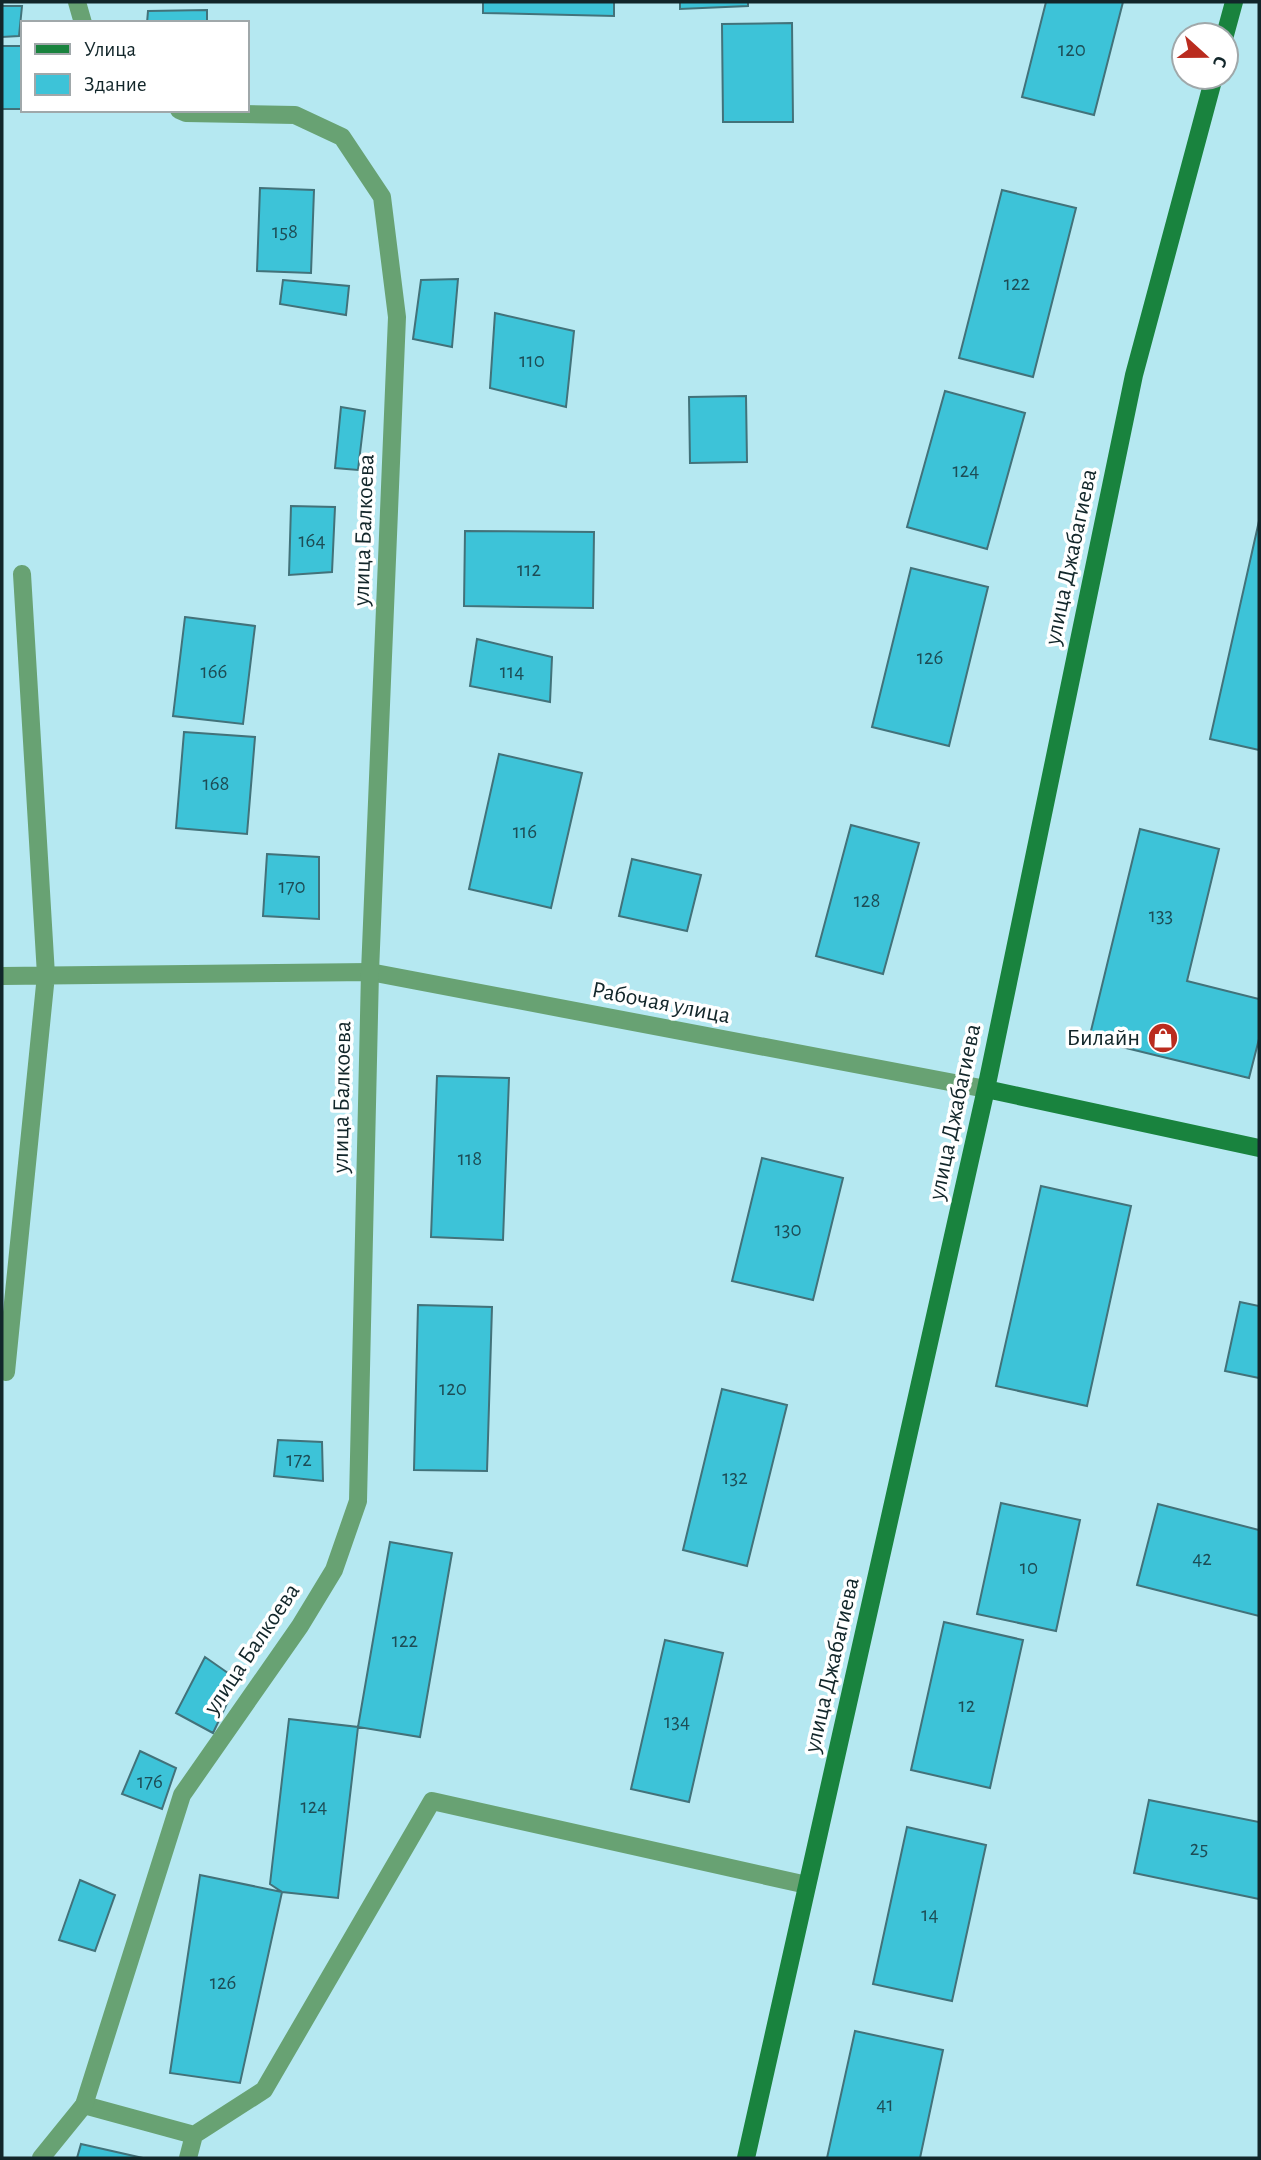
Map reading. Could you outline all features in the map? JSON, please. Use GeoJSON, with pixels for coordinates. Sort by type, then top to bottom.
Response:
{"type":"FeatureCollection","features":[{"type":"Feature","properties":{"kind":"main road"},"geometry":{"type":"LineString","coordinates":[[1229,21],[1234,2]]}},
{"type":"Feature","properties":{"kind":"main road","name":"улица Джабагиева"},"geometry":{"type":"LineString","coordinates":[[746,2158],[986,1089],[1134,375],[1210,91]]}},
{"type":"Feature","properties":{"kind":"main road","name":"Рабочая улица"},"geometry":{"type":"LineString","coordinates":[[986,1089],[1259,1148]]}},
{"type":"Feature","properties":{"kind":"street"},"geometry":{"type":"LineString","coordinates":[[77,2],[82,21]]}},
{"type":"Feature","properties":{"kind":"street","name":"улица Балкоева"},"geometry":{"type":"LineString","coordinates":[[41,2158],[84,2105],[183,1795],[292,1638],[334,1570],[358,1501],[370,972],[397,317],[382,197],[342,137],[295,115],[184,112]]}},
{"type":"Feature","properties":{"kind":"street"},"geometry":{"type":"LineString","coordinates":[[6,1373],[46,975],[22,574]]}},
{"type":"Feature","properties":{"kind":"street","name":"Рабочая улица"},"geometry":{"type":"LineString","coordinates":[[2,976],[370,972],[986,1089]]}},
{"type":"Feature","properties":{"kind":"street"},"geometry":{"type":"LineString","coordinates":[[188,2158],[194,2135],[264,2090],[432,1801],[807,1885]]}},
{"type":"Feature","properties":{"kind":"street"},"geometry":{"type":"LineString","coordinates":[[84,2105],[194,2135]]}},
{"type":"Feature","properties":{"kind":"building"},"geometry":{"type":"Polygon","coordinates":[[[483,2],[614,2],[614,16],[483,13],[483,2]]]}},
{"type":"Feature","properties":{"kind":"building"},"geometry":{"type":"Polygon","coordinates":[[[680,2],[748,2],[748,6],[680,9],[680,2]]]}},
{"type":"Feature","properties":{"kind":"building"},"geometry":{"type":"Polygon","coordinates":[[[1046,2],[1123,2],[1094,115],[1022,97],[1046,2]]]}},
{"type":"Feature","properties":{"kind":"building"},"geometry":{"type":"Polygon","coordinates":[[[2,6],[22,6],[19,36],[2,37],[2,6]]]}},
{"type":"Feature","properties":{"kind":"building"},"geometry":{"type":"Polygon","coordinates":[[[207,10],[207,21],[147,21],[148,11],[207,10]]]}},
{"type":"Feature","properties":{"kind":"building"},"geometry":{"type":"Polygon","coordinates":[[[792,23],[793,122],[723,122],[722,24],[792,23]]]}},
{"type":"Feature","properties":{"kind":"building"},"geometry":{"type":"Polygon","coordinates":[[[2,46],[21,46],[21,109],[2,109],[2,46]]]}},
{"type":"Feature","properties":{"kind":"building"},"geometry":{"type":"Polygon","coordinates":[[[260,188],[314,190],[311,273],[257,271],[260,188]]]}},
{"type":"Feature","properties":{"kind":"building"},"geometry":{"type":"Polygon","coordinates":[[[1002,190],[1076,208],[1033,377],[959,358],[1002,190]]]}},
{"type":"Feature","properties":{"kind":"building"},"geometry":{"type":"Polygon","coordinates":[[[458,279],[452,347],[413,339],[421,280],[458,279]]]}},
{"type":"Feature","properties":{"kind":"building"},"geometry":{"type":"Polygon","coordinates":[[[283,280],[349,286],[346,315],[280,304],[283,280]]]}},
{"type":"Feature","properties":{"kind":"building"},"geometry":{"type":"Polygon","coordinates":[[[495,313],[574,331],[566,407],[490,388],[495,313]]]}},
{"type":"Feature","properties":{"kind":"building"},"geometry":{"type":"Polygon","coordinates":[[[945,391],[1025,413],[987,549],[907,527],[945,391]]]}},
{"type":"Feature","properties":{"kind":"building"},"geometry":{"type":"Polygon","coordinates":[[[746,396],[747,462],[690,463],[689,397],[746,396]]]}},
{"type":"Feature","properties":{"kind":"building"},"geometry":{"type":"Polygon","coordinates":[[[341,407],[365,411],[358,470],[335,468],[341,407]]]}},
{"type":"Feature","properties":{"kind":"building"},"geometry":{"type":"Polygon","coordinates":[[[291,506],[335,507],[332,572],[289,575],[291,506]]]}},
{"type":"Feature","properties":{"kind":"building"},"geometry":{"type":"Polygon","coordinates":[[[1259,521],[1259,750],[1210,739],[1259,521]]]}},
{"type":"Feature","properties":{"kind":"building"},"geometry":{"type":"Polygon","coordinates":[[[465,531],[594,532],[593,608],[464,606],[465,531]]]}},
{"type":"Feature","properties":{"kind":"building"},"geometry":{"type":"Polygon","coordinates":[[[911,568],[988,587],[949,746],[872,727],[911,568]]]}},
{"type":"Feature","properties":{"kind":"building"},"geometry":{"type":"Polygon","coordinates":[[[185,617],[255,626],[243,724],[173,716],[185,617]]]}},
{"type":"Feature","properties":{"kind":"building"},"geometry":{"type":"Polygon","coordinates":[[[477,639],[552,657],[550,702],[470,686],[477,639]]]}},
{"type":"Feature","properties":{"kind":"building"},"geometry":{"type":"Polygon","coordinates":[[[184,732],[255,737],[247,834],[176,828],[184,732]]]}},
{"type":"Feature","properties":{"kind":"building"},"geometry":{"type":"Polygon","coordinates":[[[499,754],[582,773],[551,908],[469,889],[499,754]]]}},
{"type":"Feature","properties":{"kind":"building"},"geometry":{"type":"Polygon","coordinates":[[[851,825],[919,843],[883,974],[816,956],[851,825]]]}},
{"type":"Feature","properties":{"kind":"building"},"geometry":{"type":"Polygon","coordinates":[[[1140,829],[1219,849],[1187,981],[1259,999],[1259,1039],[1249,1078],[1089,1039],[1140,829]]]}},
{"type":"Feature","properties":{"kind":"building"},"geometry":{"type":"Polygon","coordinates":[[[267,854],[319,857],[319,919],[263,916],[267,854]]]}},
{"type":"Feature","properties":{"kind":"building"},"geometry":{"type":"Polygon","coordinates":[[[632,859],[701,875],[687,931],[619,916],[632,859]]]}},
{"type":"Feature","properties":{"kind":"building"},"geometry":{"type":"Polygon","coordinates":[[[437,1076],[509,1078],[503,1240],[431,1237],[437,1076]]]}},
{"type":"Feature","properties":{"kind":"building"},"geometry":{"type":"Polygon","coordinates":[[[762,1158],[843,1178],[813,1300],[732,1281],[762,1158]]]}},
{"type":"Feature","properties":{"kind":"building"},"geometry":{"type":"Polygon","coordinates":[[[1041,1186],[1131,1206],[1087,1406],[996,1386],[1041,1186]]]}},
{"type":"Feature","properties":{"kind":"building"},"geometry":{"type":"Polygon","coordinates":[[[1240,1302],[1259,1306],[1259,1378],[1225,1371],[1240,1302]]]}},
{"type":"Feature","properties":{"kind":"building"},"geometry":{"type":"Polygon","coordinates":[[[418,1305],[492,1307],[487,1471],[414,1470],[418,1305]]]}},
{"type":"Feature","properties":{"kind":"building"},"geometry":{"type":"Polygon","coordinates":[[[722,1389],[787,1405],[747,1566],[683,1550],[722,1389]]]}},
{"type":"Feature","properties":{"kind":"building"},"geometry":{"type":"Polygon","coordinates":[[[278,1440],[322,1442],[323,1481],[274,1476],[278,1440]]]}},
{"type":"Feature","properties":{"kind":"building"},"geometry":{"type":"Polygon","coordinates":[[[1001,1503],[1080,1520],[1056,1631],[977,1614],[1001,1503]]]}},
{"type":"Feature","properties":{"kind":"building"},"geometry":{"type":"Polygon","coordinates":[[[1158,1504],[1259,1530],[1259,1616],[1137,1585],[1158,1504]]]}},
{"type":"Feature","properties":{"kind":"building"},"geometry":{"type":"Polygon","coordinates":[[[390,1542],[452,1553],[420,1737],[358,1727],[390,1542]]]}},
{"type":"Feature","properties":{"kind":"building"},"geometry":{"type":"Polygon","coordinates":[[[944,1622],[1023,1640],[990,1788],[911,1770],[944,1622]]]}},
{"type":"Feature","properties":{"kind":"building"},"geometry":{"type":"Polygon","coordinates":[[[665,1640],[723,1653],[689,1802],[631,1789],[665,1640]]]}},
{"type":"Feature","properties":{"kind":"building"},"geometry":{"type":"Polygon","coordinates":[[[205,1657],[238,1680],[213,1733],[176,1713],[205,1657]]]}},
{"type":"Feature","properties":{"kind":"building"},"geometry":{"type":"Polygon","coordinates":[[[289,1719],[358,1727],[338,1898],[282,1892],[270,1884],[289,1719]]]}},
{"type":"Feature","properties":{"kind":"building"},"geometry":{"type":"Polygon","coordinates":[[[140,1751],[176,1768],[162,1809],[122,1794],[140,1751]]]}},
{"type":"Feature","properties":{"kind":"building"},"geometry":{"type":"Polygon","coordinates":[[[1149,1800],[1259,1822],[1259,1899],[1134,1873],[1149,1800]]]}},
{"type":"Feature","properties":{"kind":"building"},"geometry":{"type":"Polygon","coordinates":[[[907,1827],[986,1845],[952,2001],[873,1984],[907,1827]]]}},
{"type":"Feature","properties":{"kind":"building"},"geometry":{"type":"Polygon","coordinates":[[[200,1875],[282,1892],[240,2083],[170,2073],[200,1875]]]}},
{"type":"Feature","properties":{"kind":"building"},"geometry":{"type":"Polygon","coordinates":[[[80,1880],[115,1895],[95,1951],[59,1940],[80,1880]]]}},
{"type":"Feature","properties":{"kind":"building"},"geometry":{"type":"Polygon","coordinates":[[[855,2031],[943,2050],[920,2158],[827,2158],[855,2031]]]}},
{"type":"Feature","properties":{"kind":"building"},"geometry":{"type":"Polygon","coordinates":[[[81,2144],[143,2158],[77,2158],[81,2144]]]}},
{"type":"Feature","properties":{"kind":"place","name":"Билайн"},"geometry":{"type":"Point","coordinates":[1163,1038]}}]}
